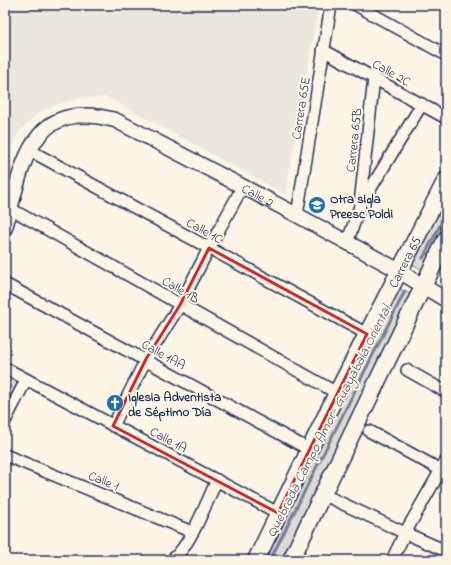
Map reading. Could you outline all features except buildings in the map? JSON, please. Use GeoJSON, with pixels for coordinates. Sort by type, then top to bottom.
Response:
{"type":"FeatureCollection","features":[{"type":"Feature","properties":{"kind":"main road","name":"Carrera 65"},"geometry":{"type":"LineString","coordinates":[[256,560],[367,334],[446,180]]}},
{"type":"Feature","properties":{"kind":"main road","name":"Carrera 65"},"geometry":{"type":"LineString","coordinates":[[290,560],[446,239]]}},
{"type":"Feature","properties":{"kind":"street","name":"Carrera 65E"},"geometry":{"type":"LineString","coordinates":[[297,215],[331,5]]}},
{"type":"Feature","properties":{"kind":"street"},"geometry":{"type":"LineString","coordinates":[[356,5],[446,55]]}},
{"type":"Feature","properties":{"kind":"street","name":"Calle 2C"},"geometry":{"type":"LineString","coordinates":[[323,50],[446,118]]}},
{"type":"Feature","properties":{"kind":"street","name":"Carrera 65B"},"geometry":{"type":"LineString","coordinates":[[360,206],[374,78]]}},
{"type":"Feature","properties":{"kind":"street","name":"Carrera 65B"},"geometry":{"type":"LineString","coordinates":[[347,242],[360,206],[422,104]]}},
{"type":"Feature","properties":{"kind":"street","name":"Calle 2"},"geometry":{"type":"LineString","coordinates":[[29,150],[42,133],[54,123],[64,118],[89,115],[101,116],[115,120],[347,242],[446,300]]}},
{"type":"Feature","properties":{"kind":"street"},"geometry":{"type":"LineString","coordinates":[[5,228],[18,180],[29,150]]}},
{"type":"Feature","properties":{"kind":"street","name":"Calle 1C"},"geometry":{"type":"LineString","coordinates":[[29,150],[367,334]]}},
{"type":"Feature","properties":{"kind":"street"},"geometry":{"type":"LineString","coordinates":[[113,426],[146,359],[180,305],[243,186]]}},
{"type":"Feature","properties":{"kind":"street","name":"Calle 1B"},"geometry":{"type":"LineString","coordinates":[[11,209],[338,393]]}},
{"type":"Feature","properties":{"kind":"street","name":"Calle 1AA"},"geometry":{"type":"LineString","coordinates":[[5,284],[146,359],[310,450]]}},
{"type":"Feature","properties":{"kind":"street","name":"Calle 1A"},"geometry":{"type":"LineString","coordinates":[[5,368],[278,513]]}},
{"type":"Feature","properties":{"kind":"street"},"geometry":{"type":"LineString","coordinates":[[407,370],[446,392]]}},
{"type":"Feature","properties":{"kind":"street"},"geometry":{"type":"LineString","coordinates":[[5,421],[26,380]]}},
{"type":"Feature","properties":{"kind":"street"},"geometry":{"type":"LineString","coordinates":[[369,431],[443,466],[405,533],[392,560]]}},
{"type":"Feature","properties":{"kind":"street","name":"Calle 1"},"geometry":{"type":"LineString","coordinates":[[5,455],[192,532]]}},
{"type":"Feature","properties":{"kind":"street"},"geometry":{"type":"LineString","coordinates":[[172,560],[184,547],[217,480]]}},
{"type":"Feature","properties":{"kind":"street"},"geometry":{"type":"LineString","coordinates":[[322,494],[446,551]]}},
{"type":"Feature","properties":{"kind":"highlighted area"},"geometry":{"type":"Polygon","coordinates":[[[209,248],[367,334],[278,513],[113,426],[146,359],[180,305],[209,248]]]}},
{"type":"Feature","properties":{"kind":"shaded area"},"geometry":{"type":"Polygon","coordinates":[[[5,5],[319,5],[285,194],[107,97],[83,98],[61,103],[38,113],[20,131],[7,153],[5,162],[5,5]]]}},
{"type":"Feature","properties":{"kind":"shaded area"},"geometry":{"type":"Polygon","coordinates":[[[446,190],[446,232],[426,271],[409,263],[446,190]]]}},
{"type":"Feature","properties":{"kind":"shaded area"},"geometry":{"type":"Polygon","coordinates":[[[396,287],[414,296],[283,560],[262,560],[396,287]]]}},
{"type":"Feature","properties":{"kind":"shaded area"},"geometry":{"type":"Polygon","coordinates":[[[5,372],[22,381],[5,412],[5,372]]]}},
{"type":"Feature","properties":{"kind":"waterway","name":"Quebrada Campo Amor- Guayabala Oriental"},"geometry":{"type":"LineString","coordinates":[[423,258],[446,214]]}},
{"type":"Feature","properties":{"kind":"waterway","name":"Quebrada Campo Amor- Guayabala Oriental"},"geometry":{"type":"LineString","coordinates":[[270,560],[405,291]]}},
{"type":"Feature","properties":{"kind":"place","name":"Otra sigla Preesc Poldi"},"geometry":{"type":"Point","coordinates":[317,205]}},
{"type":"Feature","properties":{"kind":"place","name":"Iglesia Adventista de Séptimo Día"},"geometry":{"type":"Point","coordinates":[115,403]}}]}
